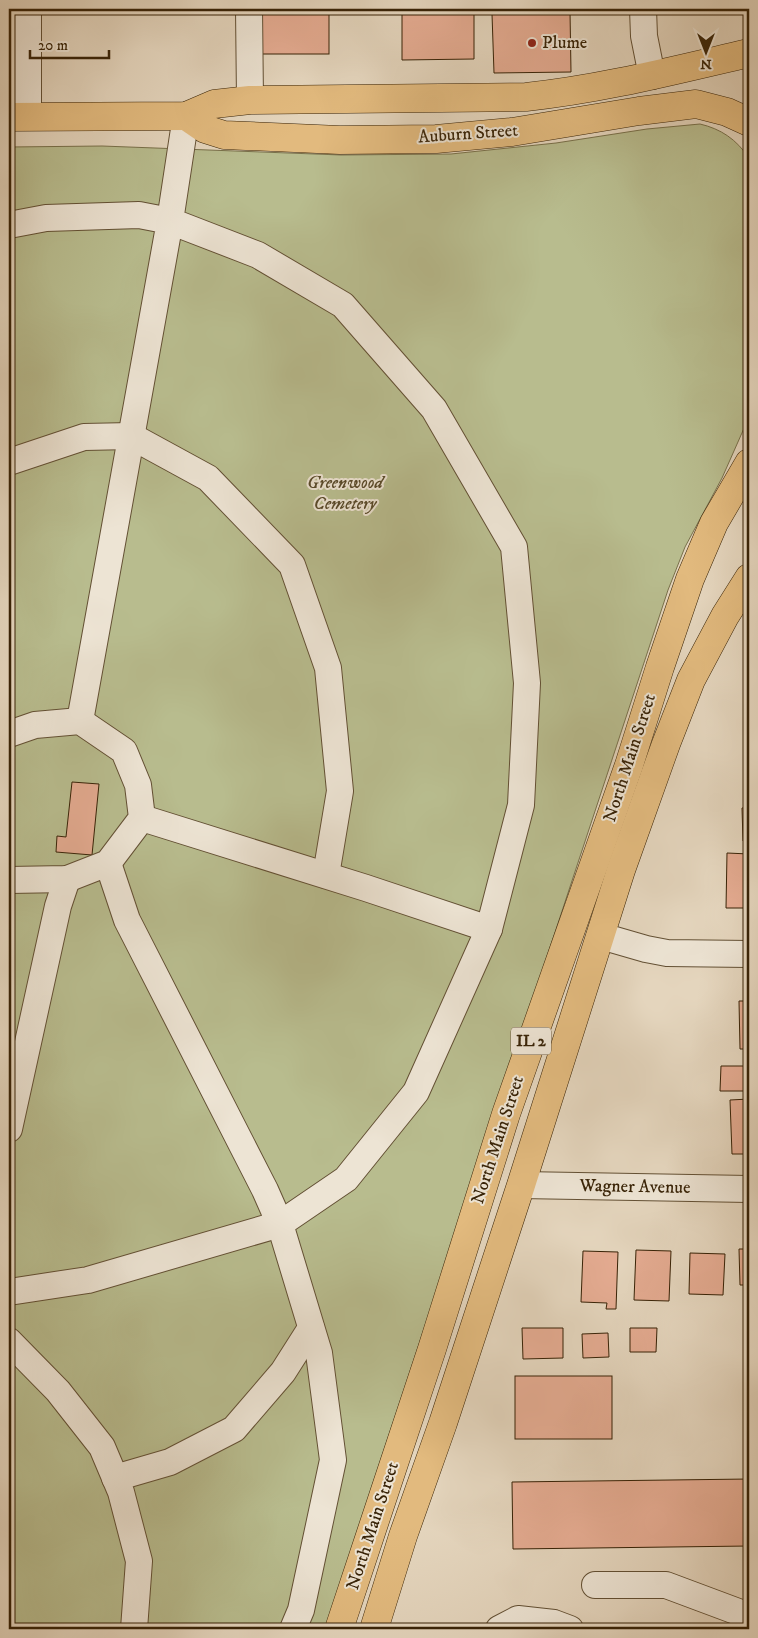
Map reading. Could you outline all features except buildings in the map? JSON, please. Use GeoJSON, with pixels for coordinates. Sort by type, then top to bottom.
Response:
{"type":"FeatureCollection","features":[{"type":"Feature","properties":{"kind":"main road","name":"Auburn Street"},"geometry":{"type":"LineString","coordinates":[[18,117],[186,116],[214,104],[250,100],[526,97],[568,93],[652,76],[749,53]]}},
{"type":"Feature","properties":{"kind":"main road","name":"Auburn Street"},"geometry":{"type":"LineString","coordinates":[[186,116],[205,128],[224,135],[340,140],[436,139],[512,132],[640,111],[696,104],[727,112],[749,122]]}},
{"type":"Feature","properties":{"kind":"main road","name":"North Main Street"},"geometry":{"type":"LineString","coordinates":[[339,1629],[432,1349],[506,1114],[629,765],[687,588],[714,523],[749,463]]}},
{"type":"Feature","properties":{"kind":"main road","name":"North Main Street"},"geometry":{"type":"LineString","coordinates":[[374,1629],[403,1536],[443,1423],[521,1185],[621,870],[691,680],[725,616],[749,578]]}},
{"type":"Feature","properties":{"kind":"street"},"geometry":{"type":"LineString","coordinates":[[18,117],[28,9]]}},
{"type":"Feature","properties":{"kind":"street"},"geometry":{"type":"LineString","coordinates":[[249,9],[250,100]]}},
{"type":"Feature","properties":{"kind":"street"},"geometry":{"type":"LineString","coordinates":[[643,9],[644,36],[652,76]]}},
{"type":"Feature","properties":{"kind":"street"},"geometry":{"type":"LineString","coordinates":[[80,721],[170,221],[186,116]]}},
{"type":"Feature","properties":{"kind":"street"},"geometry":{"type":"LineString","coordinates":[[9,225],[46,218],[138,215],[170,221],[258,255],[343,305],[434,409],[514,547],[528,683],[521,804],[489,929],[416,1092],[346,1179],[280,1224],[88,1280],[9,1292]]}},
{"type":"Feature","properties":{"kind":"street"},"geometry":{"type":"LineString","coordinates":[[9,462],[84,437],[131,436],[208,478],[292,565],[328,668],[340,791],[326,875]]}},
{"type":"Feature","properties":{"kind":"street"},"geometry":{"type":"LineString","coordinates":[[9,734],[35,725],[80,721],[124,751],[138,785],[142,818],[108,863],[67,879],[9,880]]}},
{"type":"Feature","properties":{"kind":"street"},"geometry":{"type":"LineString","coordinates":[[142,818],[326,875],[489,929]]}},
{"type":"Feature","properties":{"kind":"street"},"geometry":{"type":"LineString","coordinates":[[108,863],[128,920],[266,1190],[280,1224],[319,1353],[333,1460],[301,1610],[293,1629]]}},
{"type":"Feature","properties":{"kind":"street"},"geometry":{"type":"LineString","coordinates":[[9,1129],[58,906],[67,879]]}},
{"type":"Feature","properties":{"kind":"street"},"geometry":{"type":"LineString","coordinates":[[600,936],[667,953],[749,954]]}},
{"type":"Feature","properties":{"kind":"street","name":"Wagner Avenue"},"geometry":{"type":"LineString","coordinates":[[521,1185],[749,1189]]}},
{"type":"Feature","properties":{"kind":"street"},"geometry":{"type":"LineString","coordinates":[[115,1478],[170,1462],[234,1429],[283,1372],[311,1328]]}},
{"type":"Feature","properties":{"kind":"street"},"geometry":{"type":"LineString","coordinates":[[9,1341],[58,1391],[102,1447],[121,1492],[138,1562],[134,1629]]}},
{"type":"Feature","properties":{"kind":"street"},"geometry":{"type":"LineString","coordinates":[[595,1585],[666,1585],[749,1616]]}},
{"type":"Feature","properties":{"kind":"street"},"geometry":{"type":"LineString","coordinates":[[749,1593],[749,1610]]}},
{"type":"Feature","properties":{"kind":"street"},"geometry":{"type":"LineString","coordinates":[[499,1629],[518,1619],[554,1623],[570,1629]]}},
{"type":"Feature","properties":{"kind":"green space","name":"Greenwood Cemetery"},"geometry":{"type":"Polygon","coordinates":[[[700,124],[715,129],[727,136],[739,145],[749,158],[749,417],[722,478],[685,547],[668,590],[325,1629],[9,1629],[9,147],[102,146],[341,155],[451,154],[556,143],[647,129],[700,124]]]}},
{"type":"Feature","properties":{"kind":"place","name":"Plume"},"geometry":{"type":"Point","coordinates":[532,43]}}]}
